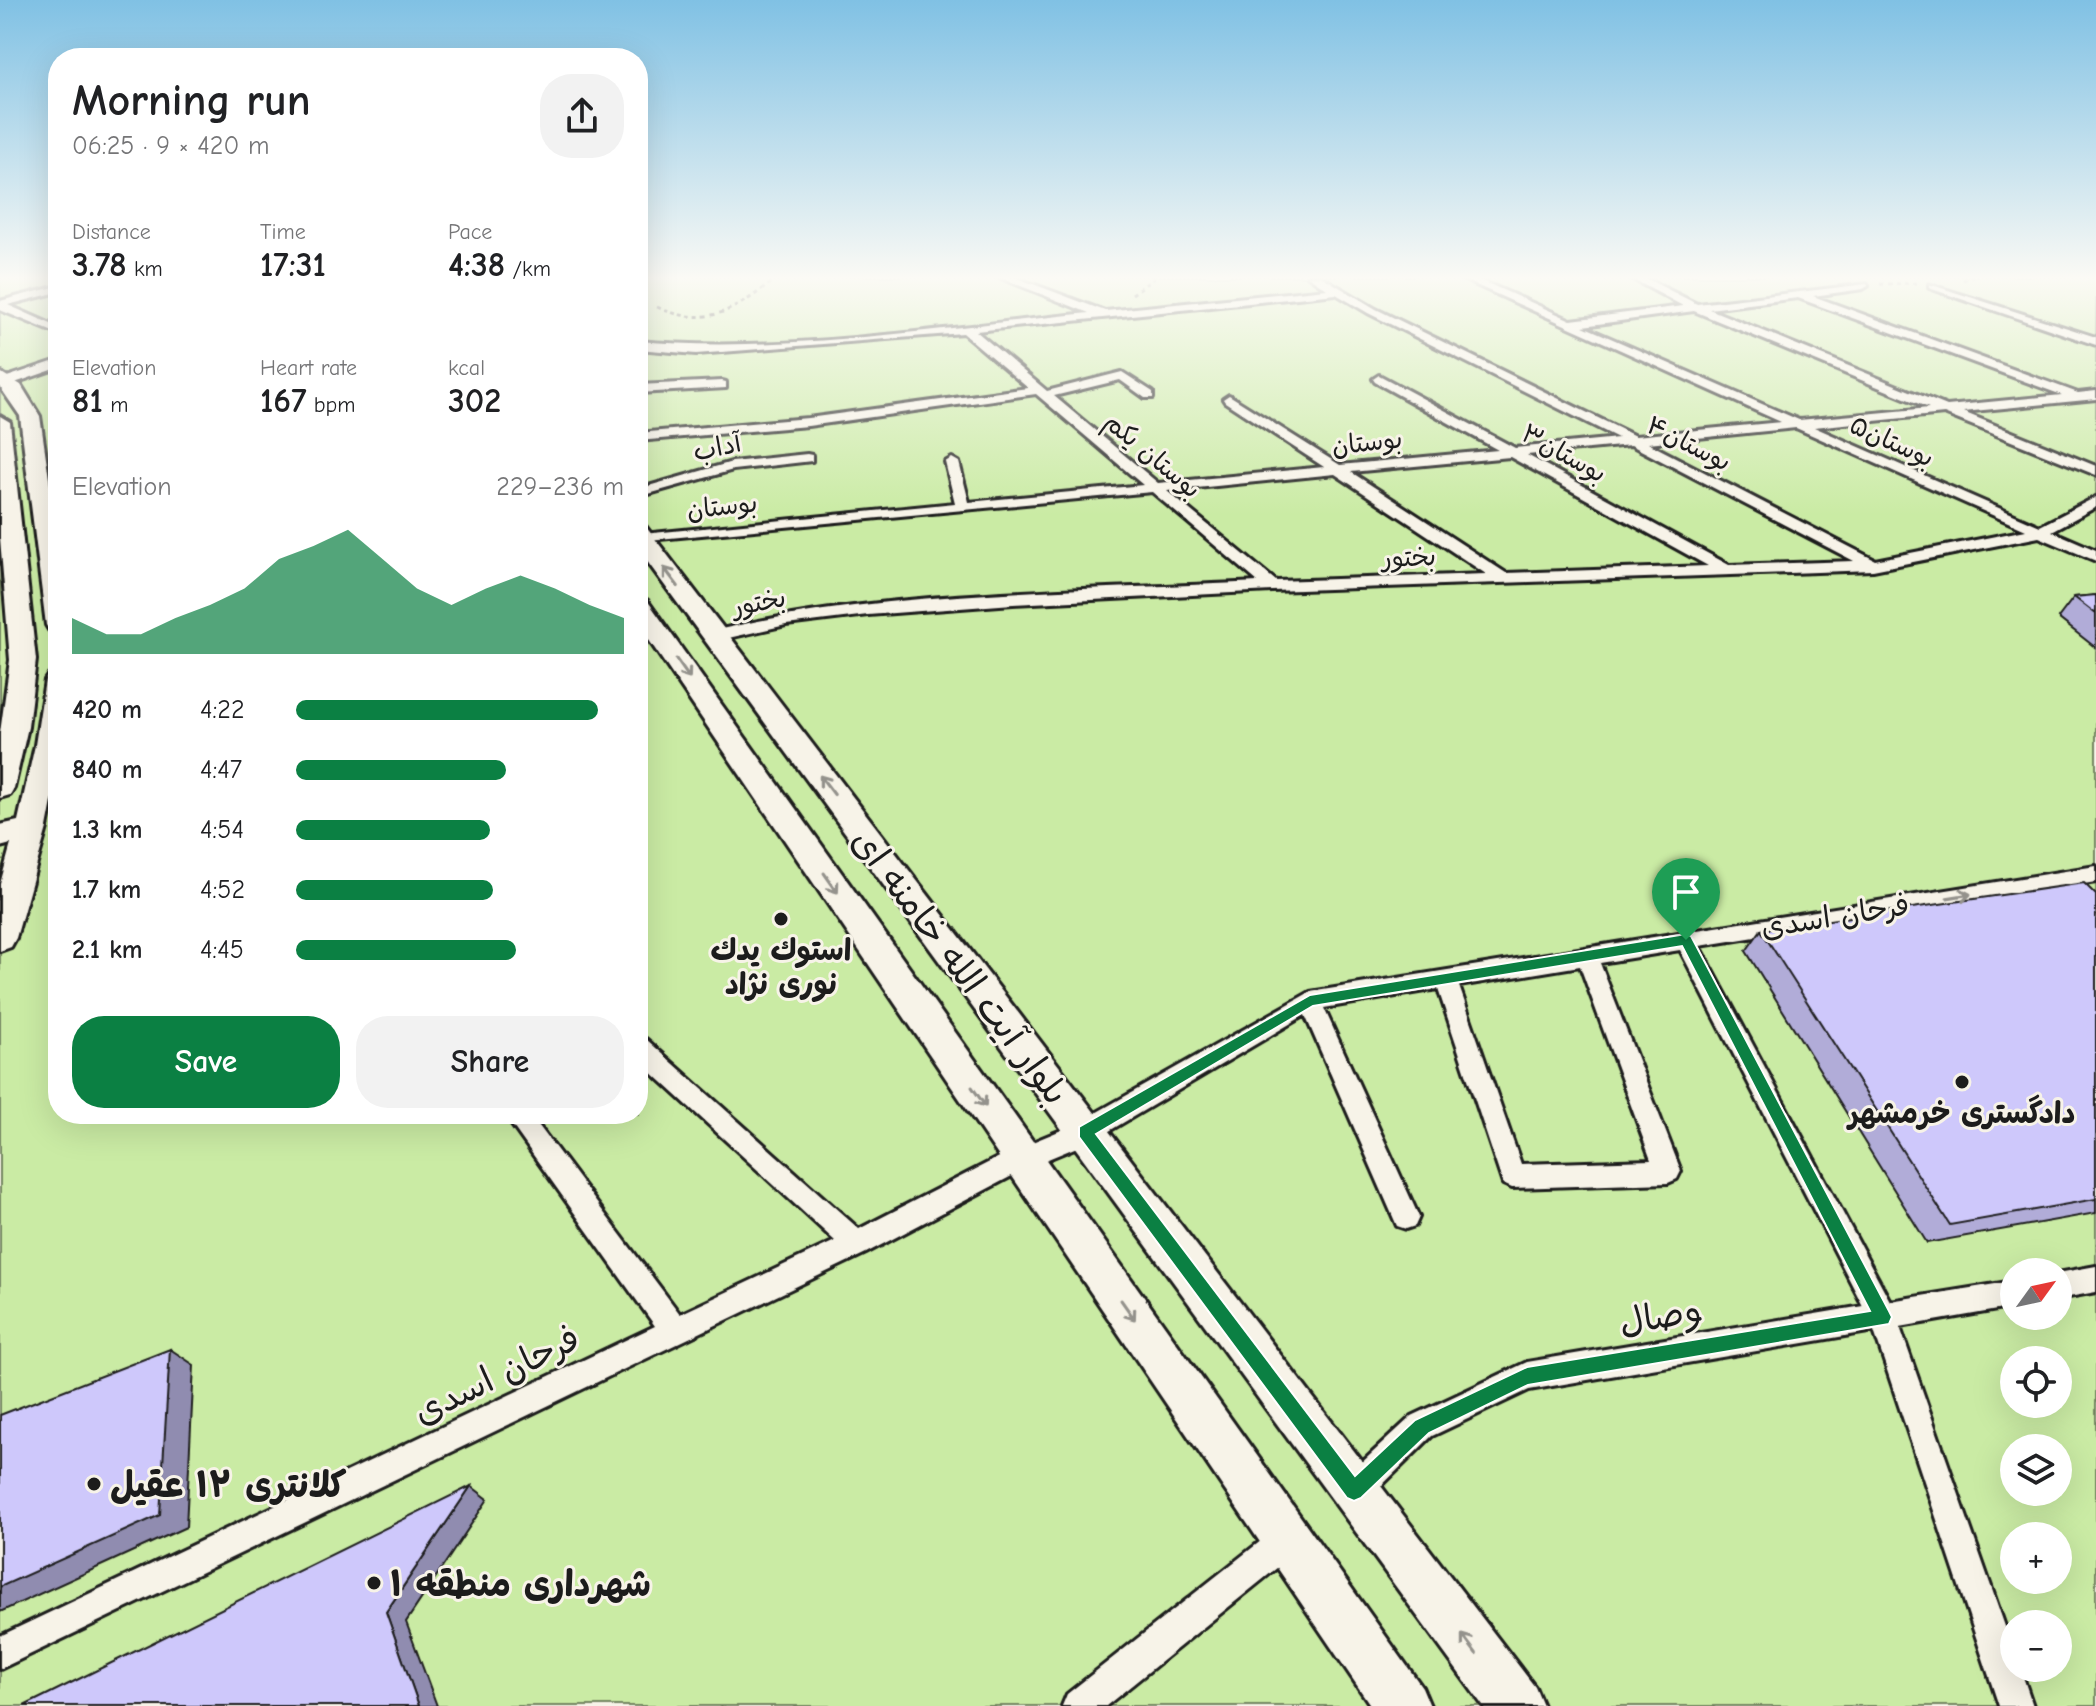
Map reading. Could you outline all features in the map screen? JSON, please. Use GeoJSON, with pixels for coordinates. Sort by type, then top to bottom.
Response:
{"type":"FeatureCollection","features":[{"type":"Feature","properties":{"kind":"main road"},"geometry":{"type":"LineString","coordinates":[[3,380],[14,389],[30,416],[48,534]]}},
{"type":"Feature","properties":{"kind":"main road"},"geometry":{"type":"LineString","coordinates":[[0,422],[23,660],[15,727],[0,788]]}},
{"type":"Feature","properties":{"kind":"main road","name":"بلوار آیت الله خامنه ای"},"geometry":{"type":"LineString","coordinates":[[648,546],[1516,1706]]}},
{"type":"Feature","properties":{"kind":"main road","name":"بلوار آیت الله خامنه ای"},"geometry":{"type":"LineString","coordinates":[[648,619],[1403,1706]]}},
{"type":"Feature","properties":{"kind":"main road"},"geometry":{"type":"LineString","coordinates":[[0,938],[32,828],[48,751]]}},
{"type":"Feature","properties":{"kind":"main road"},"geometry":{"type":"LineString","coordinates":[[0,836],[32,828]]}},
{"type":"Feature","properties":{"kind":"street","name":"بوستان یکم"},"geometry":{"type":"LineString","coordinates":[[998,356],[1272,586]]}},
{"type":"Feature","properties":{"kind":"street","name":"بوستان۴"},"geometry":{"type":"LineString","coordinates":[[1466,356],[1873,565]]}},
{"type":"Feature","properties":{"kind":"street","name":"بوستان۵"},"geometry":{"type":"LineString","coordinates":[[1639,356],[2096,556]]}},
{"type":"Feature","properties":{"kind":"street"},"geometry":{"type":"LineString","coordinates":[[1811,356],[2096,471]]}},
{"type":"Feature","properties":{"kind":"street"},"geometry":{"type":"LineString","coordinates":[[1966,356],[2079,397]]}},
{"type":"Feature","properties":{"kind":"street"},"geometry":{"type":"LineString","coordinates":[[3,380],[48,367]]}},
{"type":"Feature","properties":{"kind":"street"},"geometry":{"type":"LineString","coordinates":[[648,436],[808,422],[1041,392],[1122,376],[1149,395]]}},
{"type":"Feature","properties":{"kind":"street","name":"بوستان۳"},"geometry":{"type":"LineString","coordinates":[[1379,379],[1726,570]]}},
{"type":"Feature","properties":{"kind":"street"},"geometry":{"type":"LineString","coordinates":[[648,389],[722,385]]}},
{"type":"Feature","properties":{"kind":"street","name":"بوستان"},"geometry":{"type":"LineString","coordinates":[[648,534],[963,507],[2096,395]]}},
{"type":"Feature","properties":{"kind":"street"},"geometry":{"type":"LineString","coordinates":[[1229,399],[1503,578]]}},
{"type":"Feature","properties":{"kind":"street","name":"آداب"},"geometry":{"type":"LineString","coordinates":[[648,490],[732,466],[807,458]]}},
{"type":"Feature","properties":{"kind":"street"},"geometry":{"type":"LineString","coordinates":[[952,462],[963,507]]}},
{"type":"Feature","properties":{"kind":"street","name":"بختور"},"geometry":{"type":"LineString","coordinates":[[715,636],[786,620],[868,610],[1013,599],[1272,586],[1873,565],[2040,532],[2096,501]]}},
{"type":"Feature","properties":{"kind":"street","name":"فرحان اسدی"},"geometry":{"type":"LineString","coordinates":[[0,1653],[857,1244],[1022,1158],[1085,1132],[1310,1001],[2096,874]]}},
{"type":"Feature","properties":{"kind":"street"},"geometry":{"type":"LineString","coordinates":[[1686,940],[1883,1317],[2016,1706]]}},
{"type":"Feature","properties":{"kind":"street"},"geometry":{"type":"LineString","coordinates":[[1446,979],[1512,1176],[1668,1171],[1587,956]]}},
{"type":"Feature","properties":{"kind":"street"},"geometry":{"type":"LineString","coordinates":[[1310,1001],[1406,1217]]}},
{"type":"Feature","properties":{"kind":"street"},"geometry":{"type":"LineString","coordinates":[[648,1055],[857,1244]]}},
{"type":"Feature","properties":{"kind":"street"},"geometry":{"type":"LineString","coordinates":[[523,1124],[675,1331]]}},
{"type":"Feature","properties":{"kind":"street"},"geometry":{"type":"LineString","coordinates":[[2072,1283],[2096,1279]]}},
{"type":"Feature","properties":{"kind":"street","name":"وصال"},"geometry":{"type":"LineString","coordinates":[[1354,1491],[1422,1426],[1527,1376],[2000,1296]]}},
{"type":"Feature","properties":{"kind":"street"},"geometry":{"type":"LineString","coordinates":[[1079,1706],[1287,1540]]}},
{"type":"Feature","properties":{"kind":"green space"},"geometry":{"type":"Polygon","coordinates":[[[0,356],[48,356],[48,1124],[648,1124],[648,356],[2096,356],[2096,1706],[0,1706],[0,356]]]}},
{"type":"Feature","properties":{"kind":"building"},"geometry":{"type":"Polygon","coordinates":[[[2096,595],[2096,614],[2074,597],[2096,595]]]}},
{"type":"Feature","properties":{"kind":"building","name":"دادگستری خرمشهر"},"geometry":{"type":"Polygon","coordinates":[[[2084,883],[2096,895],[2096,1199],[1950,1225],[1761,930],[2084,883]]]}},
{"type":"Feature","properties":{"kind":"building","name":"کلانتری ۱۲ عقیل"},"geometry":{"type":"Polygon","coordinates":[[[170,1349],[160,1515],[0,1587],[0,1415],[170,1349]]]}},
{"type":"Feature","properties":{"kind":"building","name":"شهرداری منطقه ۱"},"geometry":{"type":"Polygon","coordinates":[[[471,1486],[386,1612],[419,1706],[24,1706],[471,1486]]]}},
{"type":"Feature","properties":{"kind":"place","name":"استوك يدك نوری نژاد"},"geometry":{"type":"Point","coordinates":[781,919]}},
{"type":"Feature","properties":{"kind":"place","name":"دادگستری خرمشهر"},"geometry":{"type":"Point","coordinates":[1962,1082]}},
{"type":"Feature","properties":{"kind":"place","name":"کلانتری ۱۲ عقیل"},"geometry":{"type":"Point","coordinates":[94,1484]}},
{"type":"Feature","properties":{"kind":"place","name":"شهرداری منطقه ۱"},"geometry":{"type":"Point","coordinates":[374,1583]}},
{"type":"Feature","properties":{"kind":"route"},"geometry":{"type":"LineString","coordinates":[[1686,940],[1883,1317],[1527,1376],[1422,1426],[1354,1491],[1085,1132],[1310,1001],[1686,940]]}}]}
